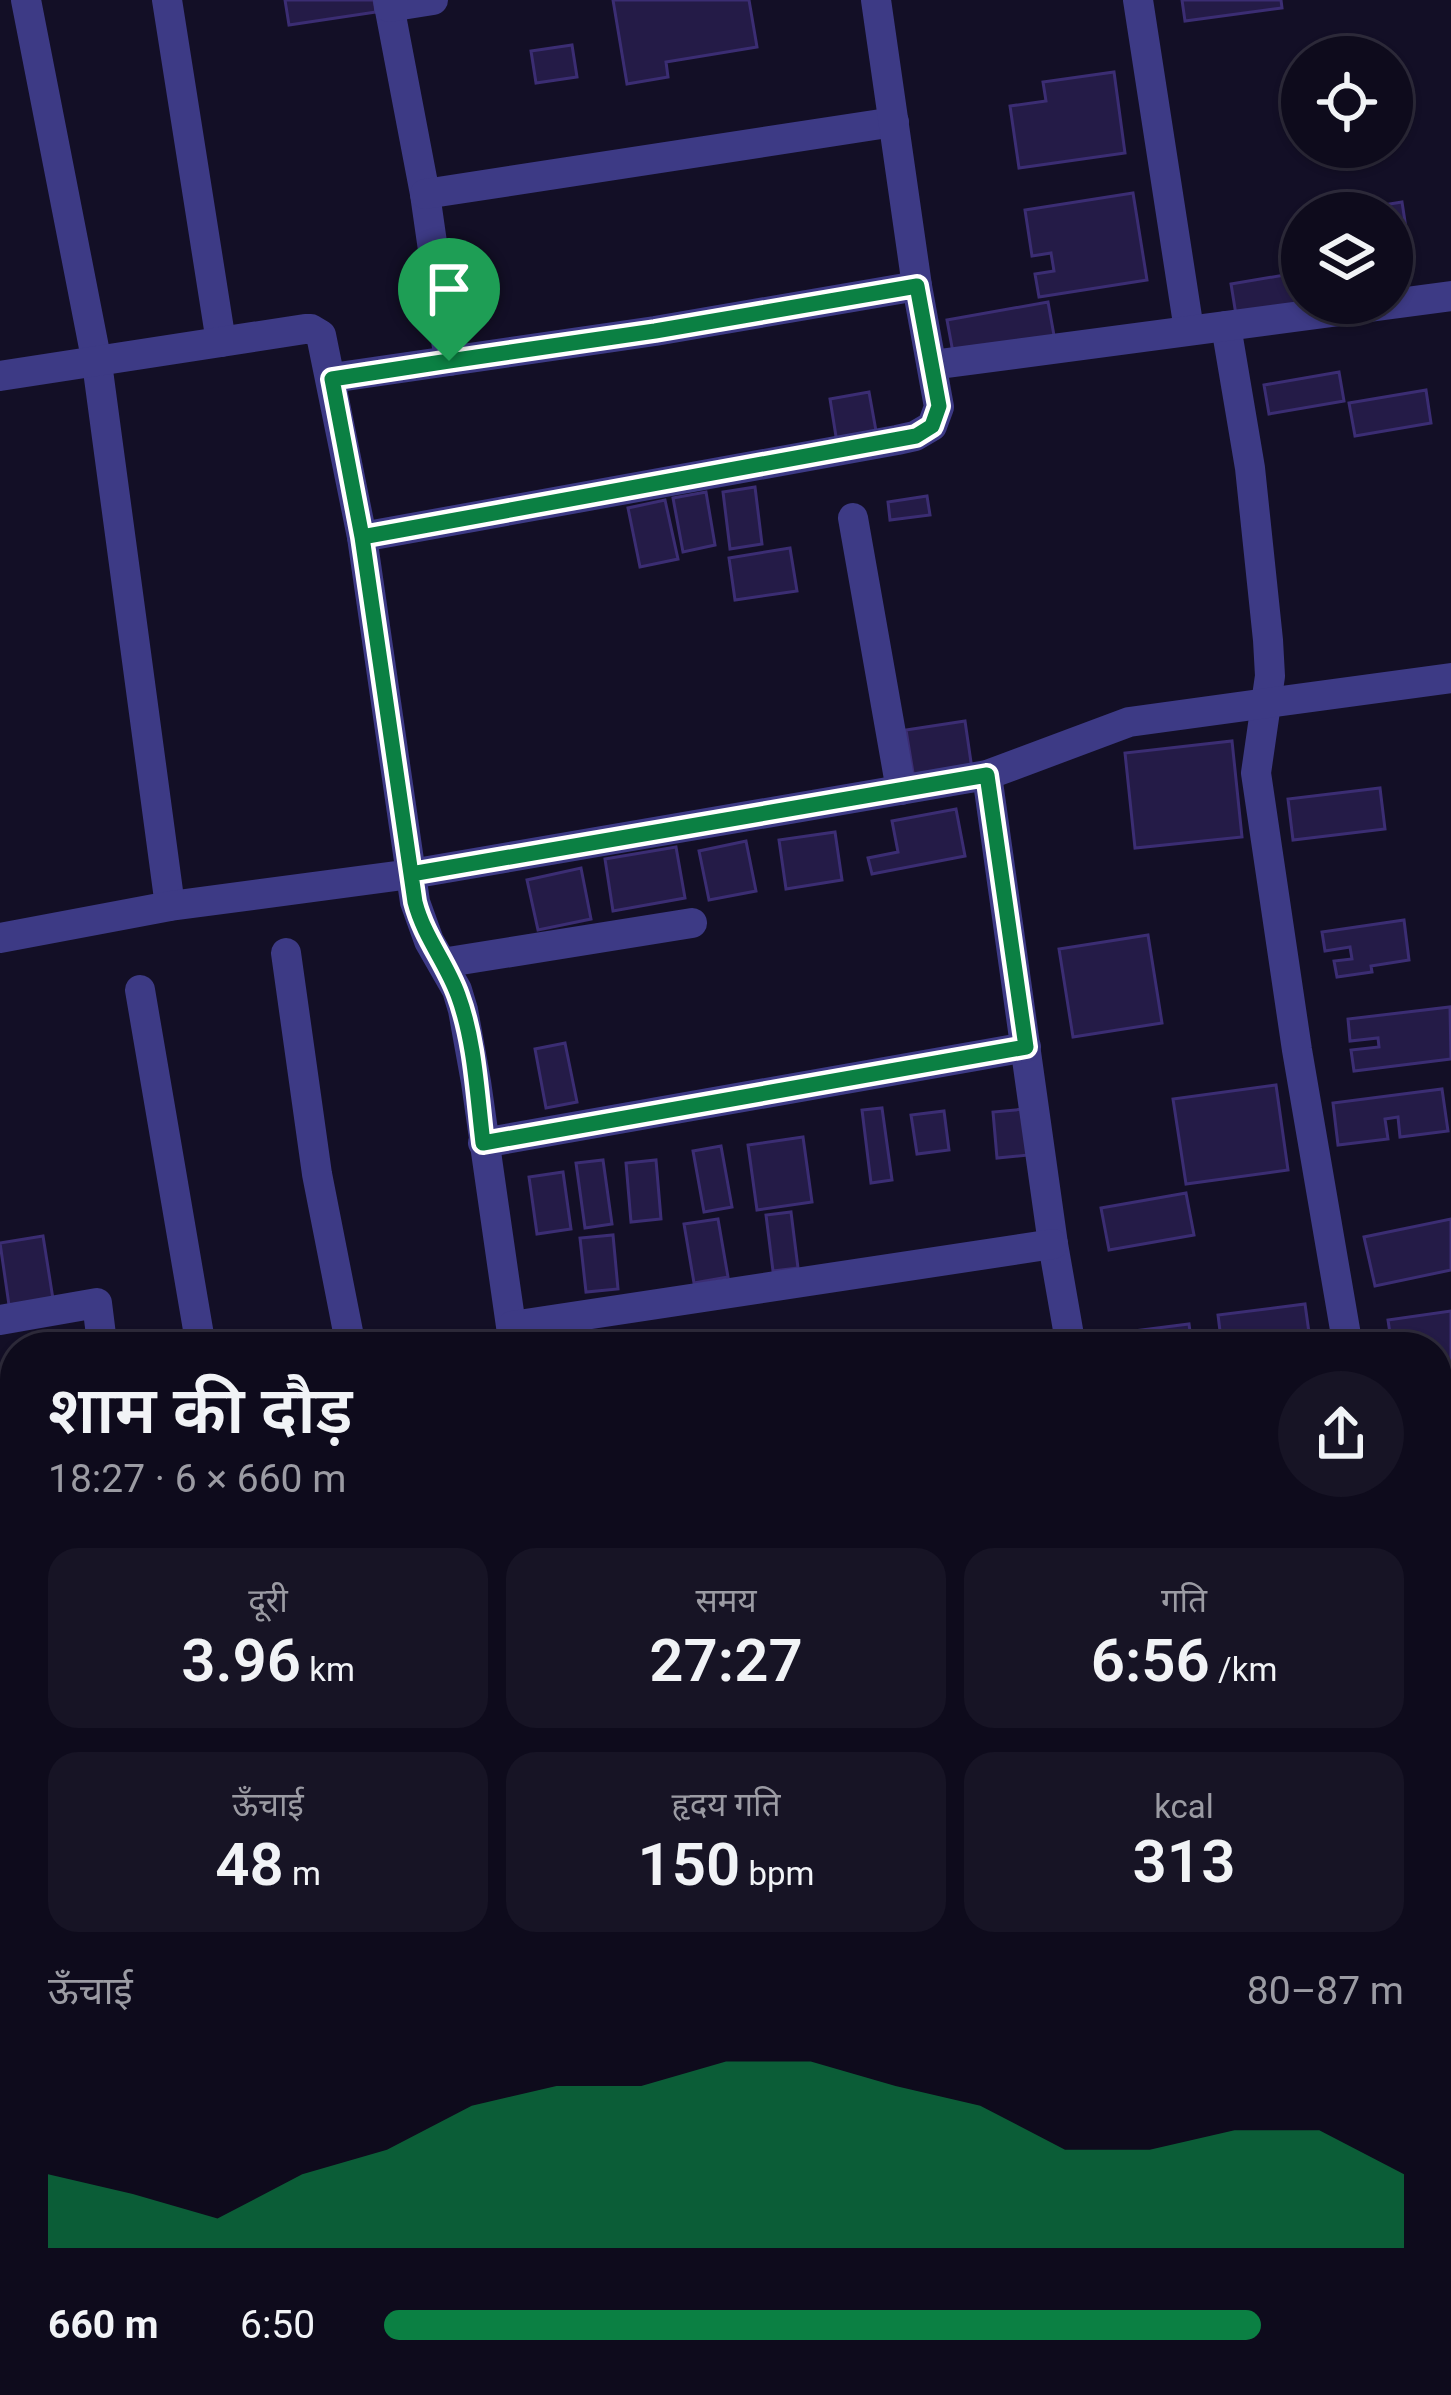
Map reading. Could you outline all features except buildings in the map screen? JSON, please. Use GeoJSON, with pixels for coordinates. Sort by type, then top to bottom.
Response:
{"type":"FeatureCollection","features":[{"type":"Feature","properties":{"kind":"street"},"geometry":{"type":"LineString","coordinates":[[26,0],[97,363],[170,906]]}},
{"type":"Feature","properties":{"kind":"street"},"geometry":{"type":"LineString","coordinates":[[167,0],[220,342]]}},
{"type":"Feature","properties":{"kind":"street"},"geometry":{"type":"LineString","coordinates":[[433,0],[388,4],[449,361]]}},
{"type":"Feature","properties":{"kind":"street"},"geometry":{"type":"LineString","coordinates":[[362,537],[916,436],[932,426],[939,406],[876,0]]}},
{"type":"Feature","properties":{"kind":"street"},"geometry":{"type":"LineString","coordinates":[[1138,0],[1189,330]]}},
{"type":"Feature","properties":{"kind":"street"},"geometry":{"type":"LineString","coordinates":[[424,194],[894,122]]}},
{"type":"Feature","properties":{"kind":"street"},"geometry":{"type":"LineString","coordinates":[[332,379],[917,286]]}},
{"type":"Feature","properties":{"kind":"street"},"geometry":{"type":"LineString","coordinates":[[932,365],[1451,296]]}},
{"type":"Feature","properties":{"kind":"street"},"geometry":{"type":"LineString","coordinates":[[1226,326],[1258,532],[1268,640],[1270,676],[1256,773],[1345,1332]]}},
{"type":"Feature","properties":{"kind":"street"},"geometry":{"type":"LineString","coordinates":[[0,376],[311,329],[321,335],[362,537],[411,874],[420,920],[463,1010],[512,1332]]}},
{"type":"Feature","properties":{"kind":"street"},"geometry":{"type":"LineString","coordinates":[[853,518],[901,790]]}},
{"type":"Feature","properties":{"kind":"street"},"geometry":{"type":"LineString","coordinates":[[0,938],[170,906],[411,874],[987,775],[1129,722],[1451,678]]}},
{"type":"Feature","properties":{"kind":"street"},"geometry":{"type":"LineString","coordinates":[[987,775],[1068,1332]]}},
{"type":"Feature","properties":{"kind":"street"},"geometry":{"type":"LineString","coordinates":[[442,963],[692,923]]}},
{"type":"Feature","properties":{"kind":"street"},"geometry":{"type":"LineString","coordinates":[[286,953],[317,1174],[348,1332]]}},
{"type":"Feature","properties":{"kind":"street"},"geometry":{"type":"LineString","coordinates":[[140,990],[198,1332]]}},
{"type":"Feature","properties":{"kind":"street"},"geometry":{"type":"LineString","coordinates":[[483,1143],[1026,1047]]}},
{"type":"Feature","properties":{"kind":"street"},"geometry":{"type":"LineString","coordinates":[[536,1332],[1053,1244]]}},
{"type":"Feature","properties":{"kind":"street"},"geometry":{"type":"LineString","coordinates":[[0,1320],[97,1303],[101,1332]]}},
{"type":"Feature","properties":{"kind":"route"},"geometry":{"type":"LineString","coordinates":[[449,361],[332,379],[362,537],[415,902],[463,1010],[483,1143],[1026,1047],[987,775],[411,874],[362,537],[925,432],[939,406],[917,286],[449,361]]}}]}
